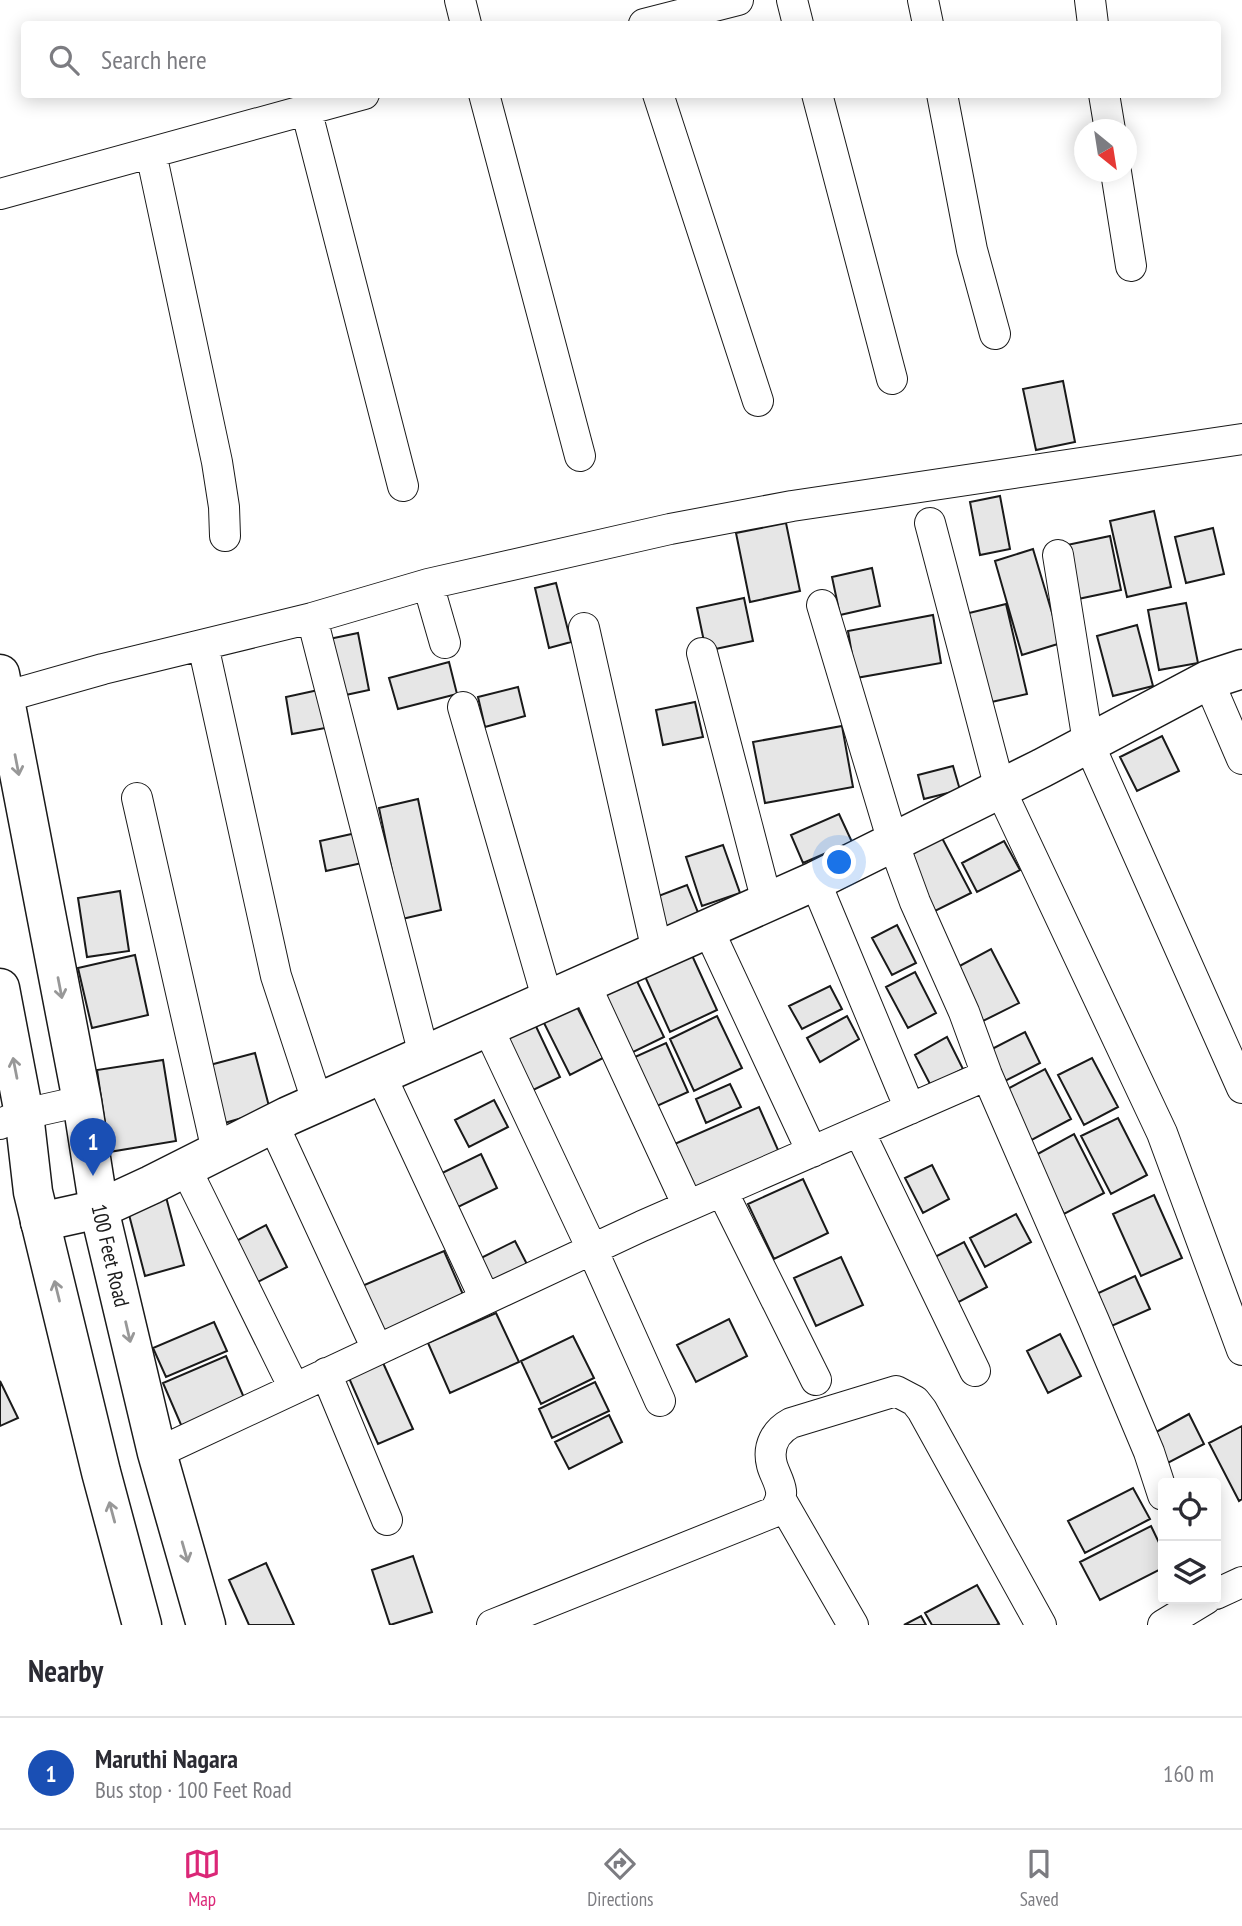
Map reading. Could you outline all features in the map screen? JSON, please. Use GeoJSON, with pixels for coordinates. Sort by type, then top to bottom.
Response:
{"type":"FeatureCollection","features":[{"type":"Feature","properties":{"kind":"main road"},"geometry":{"type":"LineString","coordinates":[[40,1222],[99,1209],[273,1124],[815,881],[1225,674]]}},
{"type":"Feature","properties":{"kind":"main road","name":"100 Feet Road"},"geometry":{"type":"LineString","coordinates":[[2,686],[82,1101],[99,1209],[157,1453],[206,1625]]}},
{"type":"Feature","properties":{"kind":"main road"},"geometry":{"type":"LineString","coordinates":[[0,988],[12,1119],[33,1192],[98,1459],[142,1625]]}},
{"type":"Feature","properties":{"kind":"street"},"geometry":{"type":"LineString","coordinates":[[460,0],[465,21]]}},
{"type":"Feature","properties":{"kind":"street"},"geometry":{"type":"LineString","coordinates":[[656,21],[738,0]]}},
{"type":"Feature","properties":{"kind":"street"},"geometry":{"type":"LineString","coordinates":[[792,0],[798,21]]}},
{"type":"Feature","properties":{"kind":"street"},"geometry":{"type":"LineString","coordinates":[[923,0],[927,21]]}},
{"type":"Feature","properties":{"kind":"street"},"geometry":{"type":"LineString","coordinates":[[1090,0],[1094,21]]}},
{"type":"Feature","properties":{"kind":"street"},"geometry":{"type":"LineString","coordinates":[[0,194],[349,98]]}},
{"type":"Feature","properties":{"kind":"street"},"geometry":{"type":"LineString","coordinates":[[485,98],[580,456]]}},
{"type":"Feature","properties":{"kind":"street"},"geometry":{"type":"LineString","coordinates":[[659,98],[758,401]]}},
{"type":"Feature","properties":{"kind":"street"},"geometry":{"type":"LineString","coordinates":[[818,98],[892,379]]}},
{"type":"Feature","properties":{"kind":"street"},"geometry":{"type":"LineString","coordinates":[[943,98],[972,250],[995,334]]}},
{"type":"Feature","properties":{"kind":"street"},"geometry":{"type":"LineString","coordinates":[[1105,98],[1108,119]]}},
{"type":"Feature","properties":{"kind":"street"},"geometry":{"type":"LineString","coordinates":[[306,109],[403,486]]}},
{"type":"Feature","properties":{"kind":"street"},"geometry":{"type":"LineString","coordinates":[[151,153],[217,462],[224,507],[225,536]]}},
{"type":"Feature","properties":{"kind":"street"},"geometry":{"type":"LineString","coordinates":[[1117,182],[1130,266]]}},
{"type":"Feature","properties":{"kind":"street"},"geometry":{"type":"LineString","coordinates":[[2,686],[103,669],[312,618],[428,584],[670,529],[792,506],[1242,439]]}},
{"type":"Feature","properties":{"kind":"street"},"geometry":{"type":"LineString","coordinates":[[930,523],[1000,789],[1163,1133],[1242,1350]]}},
{"type":"Feature","properties":{"kind":"street"},"geometry":{"type":"LineString","coordinates":[[1058,555],[1087,743],[1242,1088]]}},
{"type":"Feature","properties":{"kind":"street"},"geometry":{"type":"LineString","coordinates":[[428,584],[445,643]]}},
{"type":"Feature","properties":{"kind":"street"},"geometry":{"type":"LineString","coordinates":[[822,605],[893,842],[915,902],[1094,1321],[1158,1480]]}},
{"type":"Feature","properties":{"kind":"street"},"geometry":{"type":"LineString","coordinates":[[312,618],[425,1055]]}},
{"type":"Feature","properties":{"kind":"street"},"geometry":{"type":"LineString","coordinates":[[583,628],[657,951]]}},
{"type":"Feature","properties":{"kind":"street"},"geometry":{"type":"LineString","coordinates":[[203,645],[275,976],[318,1104]]}},
{"type":"Feature","properties":{"kind":"street"},"geometry":{"type":"LineString","coordinates":[[702,653],[767,902]]}},
{"type":"Feature","properties":{"kind":"street"},"geometry":{"type":"LineString","coordinates":[[1225,674],[1242,759]]}},
{"type":"Feature","properties":{"kind":"street"},"geometry":{"type":"LineString","coordinates":[[463,707],[548,1001]]}},
{"type":"Feature","properties":{"kind":"street"},"geometry":{"type":"LineString","coordinates":[[137,798],[201,1159],[294,1388]]}},
{"type":"Feature","properties":{"kind":"street"},"geometry":{"type":"LineString","coordinates":[[815,881],[910,1109]]}},
{"type":"Feature","properties":{"kind":"street"},"geometry":{"type":"LineString","coordinates":[[708,929],[811,1152]]}},
{"type":"Feature","properties":{"kind":"street"},"geometry":{"type":"LineString","coordinates":[[585,984],[688,1206]]}},
{"type":"Feature","properties":{"kind":"street"},"geometry":{"type":"LineString","coordinates":[[488,1028],[660,1401]]}},
{"type":"Feature","properties":{"kind":"street"},"geometry":{"type":"LineString","coordinates":[[157,1453],[592,1249],[987,1075]]}},
{"type":"Feature","properties":{"kind":"street"},"geometry":{"type":"LineString","coordinates":[[381,1076],[485,1298]]}},
{"type":"Feature","properties":{"kind":"street"},"geometry":{"type":"LineString","coordinates":[[12,1119],[82,1101]]}},
{"type":"Feature","properties":{"kind":"street"},"geometry":{"type":"LineString","coordinates":[[273,1124],[377,1349]]}},
{"type":"Feature","properties":{"kind":"street"},"geometry":{"type":"LineString","coordinates":[[859,1131],[975,1371]]}},
{"type":"Feature","properties":{"kind":"street"},"geometry":{"type":"LineString","coordinates":[[722,1191],[816,1380]]}},
{"type":"Feature","properties":{"kind":"street"},"geometry":{"type":"LineString","coordinates":[[326,1373],[387,1520]]}},
{"type":"Feature","properties":{"kind":"street"},"geometry":{"type":"LineString","coordinates":[[853,1625],[781,1500],[781,1492],[770,1461],[772,1445],[779,1429],[791,1423],[896,1391],[907,1395],[922,1410],[1041,1625]]}},
{"type":"Feature","properties":{"kind":"street"},"geometry":{"type":"LineString","coordinates":[[492,1625],[769,1515],[781,1500]]}},
{"type":"Feature","properties":{"kind":"street"},"geometry":{"type":"LineString","coordinates":[[1221,1595],[1242,1582]]}},
{"type":"Feature","properties":{"kind":"street"},"geometry":{"type":"LineString","coordinates":[[1163,1625],[1206,1604]]}},
{"type":"Feature","properties":{"kind":"building"},"geometry":{"type":"Polygon","coordinates":[[[1063,381],[1075,442],[1036,450],[1023,389],[1063,381]]]}},
{"type":"Feature","properties":{"kind":"building"},"geometry":{"type":"Polygon","coordinates":[[[1000,496],[1010,549],[980,555],[970,502],[1000,496]]]}},
{"type":"Feature","properties":{"kind":"building"},"geometry":{"type":"Polygon","coordinates":[[[1154,511],[1171,587],[1127,597],[1110,521],[1154,511]]]}},
{"type":"Feature","properties":{"kind":"building"},"geometry":{"type":"Polygon","coordinates":[[[786,523],[800,591],[750,602],[736,533],[786,523]]]}},
{"type":"Feature","properties":{"kind":"building"},"geometry":{"type":"Polygon","coordinates":[[[1213,528],[1224,574],[1186,583],[1175,537],[1213,528]]]}},
{"type":"Feature","properties":{"kind":"building"},"geometry":{"type":"Polygon","coordinates":[[[1110,536],[1121,590],[1078,599],[1067,545],[1110,536]]]}},
{"type":"Feature","properties":{"kind":"building"},"geometry":{"type":"Polygon","coordinates":[[[1033,549],[1061,643],[1022,655],[995,561],[1033,549]]]}},
{"type":"Feature","properties":{"kind":"building"},"geometry":{"type":"Polygon","coordinates":[[[872,568],[880,606],[840,615],[832,577],[872,568]]]}},
{"type":"Feature","properties":{"kind":"building"},"geometry":{"type":"Polygon","coordinates":[[[556,583],[571,642],[549,648],[535,588],[556,583]]]}},
{"type":"Feature","properties":{"kind":"building"},"geometry":{"type":"Polygon","coordinates":[[[744,598],[753,641],[706,651],[697,608],[744,598]]]}},
{"type":"Feature","properties":{"kind":"building"},"geometry":{"type":"Polygon","coordinates":[[[1186,603],[1198,663],[1159,670],[1148,610],[1186,603]]]}},
{"type":"Feature","properties":{"kind":"building"},"geometry":{"type":"Polygon","coordinates":[[[1006,604],[1027,694],[987,703],[965,614],[1006,604]]]}},
{"type":"Feature","properties":{"kind":"building"},"geometry":{"type":"Polygon","coordinates":[[[933,615],[941,663],[856,678],[848,631],[933,615]]]}},
{"type":"Feature","properties":{"kind":"building"},"geometry":{"type":"Polygon","coordinates":[[[1137,625],[1153,686],[1113,696],[1097,636],[1137,625]]]}},
{"type":"Feature","properties":{"kind":"building"},"geometry":{"type":"Polygon","coordinates":[[[358,633],[369,690],[341,696],[329,639],[358,633]]]}},
{"type":"Feature","properties":{"kind":"building"},"geometry":{"type":"Polygon","coordinates":[[[449,662],[457,694],[398,709],[389,678],[449,662]]]}},
{"type":"Feature","properties":{"kind":"building"},"geometry":{"type":"Polygon","coordinates":[[[518,687],[525,716],[485,727],[478,697],[518,687]]]}},
{"type":"Feature","properties":{"kind":"building"},"geometry":{"type":"Polygon","coordinates":[[[323,689],[331,727],[292,734],[286,697],[323,689]]]}},
{"type":"Feature","properties":{"kind":"building"},"geometry":{"type":"Polygon","coordinates":[[[695,702],[703,737],[663,745],[656,710],[695,702]]]}},
{"type":"Feature","properties":{"kind":"building"},"geometry":{"type":"Polygon","coordinates":[[[842,726],[853,787],[765,803],[753,742],[842,726]]]}},
{"type":"Feature","properties":{"kind":"building"},"geometry":{"type":"Polygon","coordinates":[[[1162,736],[1179,771],[1137,791],[1120,757],[1162,736]]]}},
{"type":"Feature","properties":{"kind":"building"},"geometry":{"type":"Polygon","coordinates":[[[953,766],[960,790],[924,799],[918,775],[953,766]]]}},
{"type":"Feature","properties":{"kind":"building"},"geometry":{"type":"Polygon","coordinates":[[[418,799],[441,910],[402,919],[379,808],[418,799]]]}},
{"type":"Feature","properties":{"kind":"building"},"geometry":{"type":"Polygon","coordinates":[[[839,814],[852,842],[803,863],[791,835],[839,814]]]}},
{"type":"Feature","properties":{"kind":"building"},"geometry":{"type":"Polygon","coordinates":[[[356,833],[362,863],[326,871],[320,841],[356,833]]]}},
{"type":"Feature","properties":{"kind":"building"},"geometry":{"type":"Polygon","coordinates":[[[942,838],[971,893],[933,912],[905,857],[942,838]]]}},
{"type":"Feature","properties":{"kind":"building"},"geometry":{"type":"Polygon","coordinates":[[[1004,841],[1020,870],[977,892],[962,863],[1004,841]]]}},
{"type":"Feature","properties":{"kind":"building"},"geometry":{"type":"Polygon","coordinates":[[[723,845],[740,893],[702,906],[686,857],[723,845]]]}},
{"type":"Feature","properties":{"kind":"building"},"geometry":{"type":"Polygon","coordinates":[[[687,885],[699,915],[660,930],[648,900],[687,885]]]}},
{"type":"Feature","properties":{"kind":"building"},"geometry":{"type":"Polygon","coordinates":[[[120,891],[129,951],[87,957],[78,898],[120,891]]]}},
{"type":"Feature","properties":{"kind":"building"},"geometry":{"type":"Polygon","coordinates":[[[897,925],[916,963],[892,975],[872,938],[897,925]]]}},
{"type":"Feature","properties":{"kind":"building"},"geometry":{"type":"Polygon","coordinates":[[[991,949],[1019,1003],[981,1022],[954,969],[991,949]]]}},
{"type":"Feature","properties":{"kind":"building"},"geometry":{"type":"Polygon","coordinates":[[[690,951],[717,1010],[670,1032],[643,972],[690,951]]]}},
{"type":"Feature","properties":{"kind":"building"},"geometry":{"type":"Polygon","coordinates":[[[135,955],[148,1015],[92,1028],[78,968],[135,955]]]}},
{"type":"Feature","properties":{"kind":"building"},"geometry":{"type":"Polygon","coordinates":[[[915,972],[936,1013],[908,1028],[886,987],[915,972]]]}},
{"type":"Feature","properties":{"kind":"building"},"geometry":{"type":"Polygon","coordinates":[[[635,977],[664,1037],[627,1055],[598,994],[635,977]]]}},
{"type":"Feature","properties":{"kind":"building"},"geometry":{"type":"Polygon","coordinates":[[[830,986],[842,1009],[802,1029],[789,1006],[830,986]]]}},
{"type":"Feature","properties":{"kind":"building"},"geometry":{"type":"Polygon","coordinates":[[[575,1003],[603,1058],[570,1075],[542,1019],[575,1003]]]}},
{"type":"Feature","properties":{"kind":"building"},"geometry":{"type":"Polygon","coordinates":[[[717,1016],[742,1068],[694,1091],[670,1039],[717,1016]]]}},
{"type":"Feature","properties":{"kind":"building"},"geometry":{"type":"Polygon","coordinates":[[[847,1016],[859,1039],[820,1062],[807,1038],[847,1016]]]}},
{"type":"Feature","properties":{"kind":"building"},"geometry":{"type":"Polygon","coordinates":[[[532,1018],[560,1077],[525,1094],[497,1034],[532,1018]]]}},
{"type":"Feature","properties":{"kind":"building"},"geometry":{"type":"Polygon","coordinates":[[[1025,1032],[1040,1063],[1005,1081],[990,1050],[1025,1032]]]}},
{"type":"Feature","properties":{"kind":"building"},"geometry":{"type":"Polygon","coordinates":[[[947,1037],[963,1069],[931,1086],[915,1055],[947,1037]]]}},
{"type":"Feature","properties":{"kind":"building"},"geometry":{"type":"Polygon","coordinates":[[[666,1043],[688,1092],[648,1110],[626,1061],[666,1043]]]}},
{"type":"Feature","properties":{"kind":"building"},"geometry":{"type":"Polygon","coordinates":[[[255,1053],[270,1110],[221,1124],[206,1066],[255,1053]]]}},
{"type":"Feature","properties":{"kind":"building"},"geometry":{"type":"Polygon","coordinates":[[[1092,1058],[1118,1107],[1084,1125],[1058,1075],[1092,1058]]]}},
{"type":"Feature","properties":{"kind":"building"},"geometry":{"type":"Polygon","coordinates":[[[163,1060],[176,1141],[109,1152],[97,1070],[163,1060]]]}},
{"type":"Feature","properties":{"kind":"building"},"geometry":{"type":"Polygon","coordinates":[[[1045,1069],[1071,1119],[1026,1143],[1000,1093],[1045,1069]]]}},
{"type":"Feature","properties":{"kind":"building"},"geometry":{"type":"Polygon","coordinates":[[[730,1084],[741,1107],[706,1123],[696,1099],[730,1084]]]}},
{"type":"Feature","properties":{"kind":"building"},"geometry":{"type":"Polygon","coordinates":[[[494,1100],[508,1127],[469,1147],[455,1120],[494,1100]]]}},
{"type":"Feature","properties":{"kind":"building"},"geometry":{"type":"Polygon","coordinates":[[[759,1107],[782,1159],[693,1199],[670,1146],[759,1107]]]}},
{"type":"Feature","properties":{"kind":"building"},"geometry":{"type":"Polygon","coordinates":[[[1118,1118],[1147,1175],[1111,1194],[1081,1136],[1118,1118]]]}},
{"type":"Feature","properties":{"kind":"building"},"geometry":{"type":"Polygon","coordinates":[[[1074,1134],[1104,1193],[1064,1214],[1034,1156],[1074,1134]]]}},
{"type":"Feature","properties":{"kind":"building"},"geometry":{"type":"Polygon","coordinates":[[[481,1154],[497,1188],[454,1209],[438,1175],[481,1154]]]}},
{"type":"Feature","properties":{"kind":"building"},"geometry":{"type":"Polygon","coordinates":[[[932,1165],[949,1199],[923,1213],[905,1178],[932,1165]]]}},
{"type":"Feature","properties":{"kind":"building"},"geometry":{"type":"Polygon","coordinates":[[[803,1179],[828,1233],[774,1259],[748,1204],[803,1179]]]}},
{"type":"Feature","properties":{"kind":"building"},"geometry":{"type":"Polygon","coordinates":[[[1154,1195],[1182,1258],[1141,1276],[1113,1214],[1154,1195]]]}},
{"type":"Feature","properties":{"kind":"building"},"geometry":{"type":"Polygon","coordinates":[[[166,1197],[184,1265],[145,1276],[127,1207],[166,1197]]]}},
{"type":"Feature","properties":{"kind":"building"},"geometry":{"type":"Polygon","coordinates":[[[1016,1214],[1031,1242],[985,1267],[970,1238],[1016,1214]]]}},
{"type":"Feature","properties":{"kind":"building"},"geometry":{"type":"Polygon","coordinates":[[[266,1225],[287,1267],[250,1286],[229,1245],[266,1225]]]}},
{"type":"Feature","properties":{"kind":"building"},"geometry":{"type":"Polygon","coordinates":[[[515,1241],[531,1272],[491,1293],[475,1261],[515,1241]]]}},
{"type":"Feature","properties":{"kind":"building"},"geometry":{"type":"Polygon","coordinates":[[[964,1242],[987,1287],[953,1305],[929,1260],[964,1242]]]}},
{"type":"Feature","properties":{"kind":"building"},"geometry":{"type":"Polygon","coordinates":[[[444,1251],[465,1299],[383,1335],[362,1286],[444,1251]]]}},
{"type":"Feature","properties":{"kind":"building"},"geometry":{"type":"Polygon","coordinates":[[[841,1257],[863,1305],[816,1326],[794,1278],[841,1257]]]}},
{"type":"Feature","properties":{"kind":"building"},"geometry":{"type":"Polygon","coordinates":[[[1135,1276],[1150,1309],[1107,1328],[1092,1296],[1135,1276]]]}},
{"type":"Feature","properties":{"kind":"building"},"geometry":{"type":"Polygon","coordinates":[[[496,1313],[519,1362],[450,1393],[428,1343],[496,1313]]]}},
{"type":"Feature","properties":{"kind":"building"},"geometry":{"type":"Polygon","coordinates":[[[729,1319],[747,1356],[696,1382],[677,1345],[729,1319]]]}},
{"type":"Feature","properties":{"kind":"building"},"geometry":{"type":"Polygon","coordinates":[[[214,1322],[227,1351],[166,1377],[153,1348],[214,1322]]]}},
{"type":"Feature","properties":{"kind":"building"},"geometry":{"type":"Polygon","coordinates":[[[1060,1334],[1081,1376],[1048,1393],[1027,1351],[1060,1334]]]}},
{"type":"Feature","properties":{"kind":"building"},"geometry":{"type":"Polygon","coordinates":[[[573,1336],[594,1378],[541,1404],[521,1361],[573,1336]]]}},
{"type":"Feature","properties":{"kind":"building"},"geometry":{"type":"Polygon","coordinates":[[[379,1354],[413,1429],[378,1444],[345,1369],[379,1354]]]}},
{"type":"Feature","properties":{"kind":"building"},"geometry":{"type":"Polygon","coordinates":[[[226,1356],[248,1407],[185,1434],[163,1383],[226,1356]]]}},
{"type":"Feature","properties":{"kind":"building"},"geometry":{"type":"Polygon","coordinates":[[[0,1381],[18,1418],[0,1426],[0,1381]]]}},
{"type":"Feature","properties":{"kind":"building"},"geometry":{"type":"Polygon","coordinates":[[[595,1382],[609,1411],[552,1438],[539,1409],[595,1382]]]}},
{"type":"Feature","properties":{"kind":"building"},"geometry":{"type":"Polygon","coordinates":[[[1189,1414],[1204,1444],[1162,1466],[1147,1437],[1189,1414]]]}},
{"type":"Feature","properties":{"kind":"building"},"geometry":{"type":"Polygon","coordinates":[[[609,1415],[622,1442],[569,1469],[555,1442],[609,1415]]]}},
{"type":"Feature","properties":{"kind":"building"},"geometry":{"type":"Polygon","coordinates":[[[1242,1426],[1242,1499],[1239,1501],[1209,1443],[1242,1426]]]}},
{"type":"Feature","properties":{"kind":"building"},"geometry":{"type":"Polygon","coordinates":[[[1133,1488],[1150,1519],[1085,1553],[1068,1521],[1133,1488]]]}},
{"type":"Feature","properties":{"kind":"building"},"geometry":{"type":"Polygon","coordinates":[[[1151,1526],[1158,1541],[1158,1571],[1100,1600],[1080,1562],[1151,1526]]]}},
{"type":"Feature","properties":{"kind":"building"},"geometry":{"type":"Polygon","coordinates":[[[413,1556],[432,1612],[390,1625],[372,1570],[413,1556]]]}},
{"type":"Feature","properties":{"kind":"building"},"geometry":{"type":"Polygon","coordinates":[[[266,1563],[294,1625],[249,1625],[229,1580],[266,1563]]]}},
{"type":"Feature","properties":{"kind":"building"},"geometry":{"type":"Polygon","coordinates":[[[977,1585],[999,1624],[932,1625],[925,1613],[977,1585]]]}},
{"type":"Feature","properties":{"kind":"building"},"geometry":{"type":"Polygon","coordinates":[[[921,1616],[926,1625],[904,1625],[921,1616]]]}},
{"type":"Feature","properties":{"kind":"place","name":"Maruthi Nagara"},"geometry":{"type":"Point","coordinates":[93,1176]}}]}
